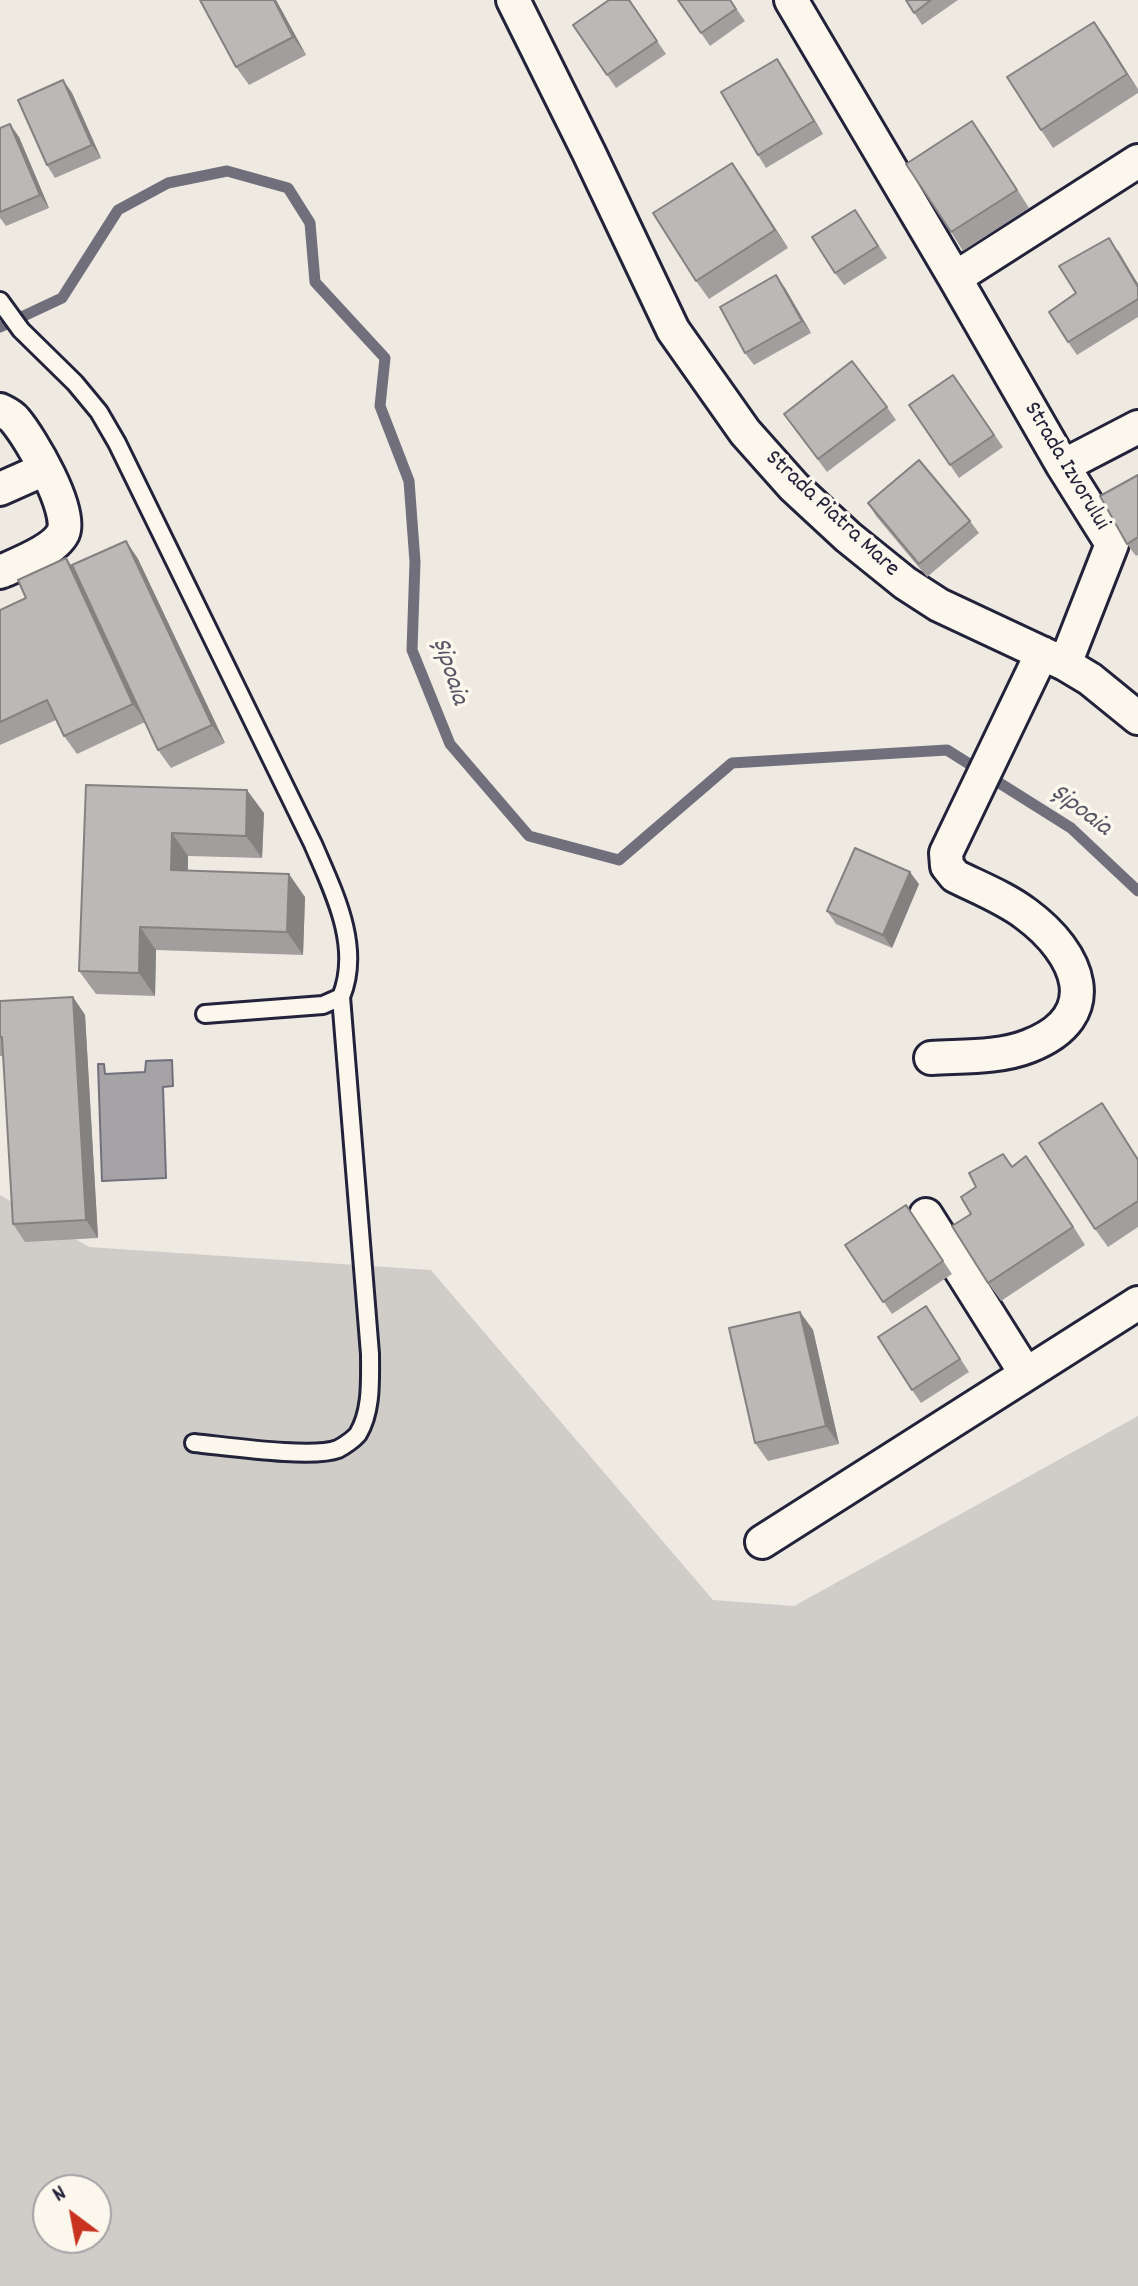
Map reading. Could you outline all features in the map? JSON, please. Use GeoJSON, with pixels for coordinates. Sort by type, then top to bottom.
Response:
{"type":"FeatureCollection","features":[{"type":"Feature","properties":{"kind":"street","name":"Strada Piatra Mare"},"geometry":{"type":"LineString","coordinates":[[513,0],[673,330],[745,432],[805,497],[905,583],[939,605],[1090,679],[1138,718]]}},
{"type":"Feature","properties":{"kind":"street","name":"Strada Izvorului"},"geometry":{"type":"LineString","coordinates":[[791,0],[1063,466],[1112,544],[1053,659]]}},
{"type":"Feature","properties":{"kind":"street"},"geometry":{"type":"LineString","coordinates":[[955,278],[1138,161]]}},
{"type":"Feature","properties":{"kind":"street"},"geometry":{"type":"LineString","coordinates":[[0,410],[13,417],[45,469],[65,520],[62,535],[55,544],[0,572]]}},
{"type":"Feature","properties":{"kind":"street"},"geometry":{"type":"LineString","coordinates":[[1063,466],[1138,427]]}},
{"type":"Feature","properties":{"kind":"street"},"geometry":{"type":"LineString","coordinates":[[0,489],[45,469]]}},
{"type":"Feature","properties":{"kind":"street"},"geometry":{"type":"LineString","coordinates":[[931,1058],[994,1054],[1027,1047],[1056,1033],[1073,1012],[1079,998],[1074,973],[1057,943],[1026,914],[955,876],[947,866],[946,853],[1023,694],[1053,659]]}},
{"type":"Feature","properties":{"kind":"street"},"geometry":{"type":"LineString","coordinates":[[926,1215],[1026,1374]]}},
{"type":"Feature","properties":{"kind":"street"},"geometry":{"type":"LineString","coordinates":[[762,1542],[1138,1303]]}},
{"type":"Feature","properties":{"kind":"lane"},"geometry":{"type":"LineString","coordinates":[[0,301],[21,330],[75,383],[99,412],[117,443],[313,844],[336,897],[346,933],[349,968],[341,997],[370,1354],[365,1418],[357,1437],[337,1449],[309,1452],[194,1443]]}},
{"type":"Feature","properties":{"kind":"lane"},"geometry":{"type":"LineString","coordinates":[[205,1014],[323,1005],[341,997]]}},
{"type":"Feature","properties":{"kind":"shaded area"},"geometry":{"type":"Polygon","coordinates":[[[172,1060],[173,1086],[163,1087],[166,1178],[102,1181],[98,1064],[104,1064],[105,1074],[145,1072],[146,1061],[172,1060]]]}},
{"type":"Feature","properties":{"kind":"shaded area"},"geometry":{"type":"Polygon","coordinates":[[[0,1195],[89,1247],[431,1270],[713,1600],[794,1606],[1138,1416],[1138,2286],[0,2286],[0,1195]]]}},
{"type":"Feature","properties":{"kind":"building"},"geometry":{"type":"Polygon","coordinates":[[[200,0],[274,0],[293,37],[236,67],[200,0]]]}},
{"type":"Feature","properties":{"kind":"building"},"geometry":{"type":"Polygon","coordinates":[[[609,0],[629,0],[657,41],[607,75],[573,25],[609,0]]]}},
{"type":"Feature","properties":{"kind":"building"},"geometry":{"type":"Polygon","coordinates":[[[678,0],[730,0],[736,9],[701,33],[678,0]]]}},
{"type":"Feature","properties":{"kind":"building"},"geometry":{"type":"Polygon","coordinates":[[[906,0],[931,0],[914,13],[906,0]]]}},
{"type":"Feature","properties":{"kind":"building"},"geometry":{"type":"Polygon","coordinates":[[[1094,22],[1127,74],[1041,130],[1007,77],[1094,22]]]}},
{"type":"Feature","properties":{"kind":"building"},"geometry":{"type":"Polygon","coordinates":[[[777,59],[814,121],[758,155],[721,92],[777,59]]]}},
{"type":"Feature","properties":{"kind":"building"},"geometry":{"type":"Polygon","coordinates":[[[63,80],[92,145],[47,165],[18,100],[63,80]]]}},
{"type":"Feature","properties":{"kind":"building"},"geometry":{"type":"Polygon","coordinates":[[[972,121],[1017,190],[951,232],[906,164],[972,121]]]}},
{"type":"Feature","properties":{"kind":"building"},"geometry":{"type":"Polygon","coordinates":[[[10,124],[40,195],[0,212],[0,128],[10,124]]]}},
{"type":"Feature","properties":{"kind":"building"},"geometry":{"type":"Polygon","coordinates":[[[732,163],[775,230],[696,281],[653,213],[732,163]]]}},
{"type":"Feature","properties":{"kind":"building"},"geometry":{"type":"Polygon","coordinates":[[[855,210],[878,246],[835,273],[812,237],[855,210]]]}},
{"type":"Feature","properties":{"kind":"building"},"geometry":{"type":"Polygon","coordinates":[[[1109,238],[1138,287],[1138,299],[1068,342],[1049,312],[1076,293],[1059,266],[1109,238]]]}},
{"type":"Feature","properties":{"kind":"building"},"geometry":{"type":"Polygon","coordinates":[[[776,275],[802,321],[745,353],[720,307],[776,275]]]}},
{"type":"Feature","properties":{"kind":"building"},"geometry":{"type":"Polygon","coordinates":[[[852,361],[887,407],[818,459],[784,414],[852,361]]]}},
{"type":"Feature","properties":{"kind":"building"},"geometry":{"type":"Polygon","coordinates":[[[953,375],[994,435],[950,465],[909,405],[953,375]]]}},
{"type":"Feature","properties":{"kind":"building"},"geometry":{"type":"Polygon","coordinates":[[[919,460],[970,521],[919,564],[868,503],[919,460]]]}},
{"type":"Feature","properties":{"kind":"building"},"geometry":{"type":"Polygon","coordinates":[[[1138,475],[1138,537],[1127,544],[1100,496],[1138,475]]]}},
{"type":"Feature","properties":{"kind":"building"},"geometry":{"type":"Polygon","coordinates":[[[126,541],[212,725],[158,750],[72,565],[126,541]]]}},
{"type":"Feature","properties":{"kind":"building"},"geometry":{"type":"Polygon","coordinates":[[[66,558],[133,704],[64,736],[47,700],[0,722],[0,610],[26,598],[18,580],[66,558]]]}},
{"type":"Feature","properties":{"kind":"building"},"geometry":{"type":"Polygon","coordinates":[[[86,785],[247,790],[246,836],[172,833],[171,870],[289,874],[287,932],[140,927],[139,973],[79,971],[86,785]]]}},
{"type":"Feature","properties":{"kind":"building"},"geometry":{"type":"Polygon","coordinates":[[[855,848],[910,872],[883,935],[827,911],[855,848]]]}},
{"type":"Feature","properties":{"kind":"building"},"geometry":{"type":"Polygon","coordinates":[[[73,997],[86,1220],[13,1224],[0,1001],[73,997]]]}},
{"type":"Feature","properties":{"kind":"building"},"geometry":{"type":"Polygon","coordinates":[[[1102,1103],[1138,1160],[1138,1201],[1095,1229],[1039,1143],[1102,1103]]]}},
{"type":"Feature","properties":{"kind":"building"},"geometry":{"type":"Polygon","coordinates":[[[1003,1154],[1012,1167],[1026,1156],[1073,1227],[988,1283],[952,1226],[971,1214],[961,1197],[976,1187],[969,1173],[1003,1154]]]}},
{"type":"Feature","properties":{"kind":"building"},"geometry":{"type":"Polygon","coordinates":[[[906,1205],[943,1261],[883,1302],[845,1245],[906,1205]]]}},
{"type":"Feature","properties":{"kind":"building"},"geometry":{"type":"Polygon","coordinates":[[[926,1306],[960,1359],[912,1390],[878,1337],[926,1306]]]}},
{"type":"Feature","properties":{"kind":"building"},"geometry":{"type":"Polygon","coordinates":[[[800,1312],[826,1426],[755,1443],[729,1328],[800,1312]]]}},
{"type":"Feature","properties":{"kind":"waterway","name":"Șipoaia"},"geometry":{"type":"LineString","coordinates":[[0,327],[62,298],[118,210],[168,183],[227,171],[288,188],[310,223],[315,282],[385,358],[380,406],[409,481],[415,562],[412,650],[450,744],[529,836],[619,860],[732,763],[947,750],[1071,828],[1138,891]]}}]}
